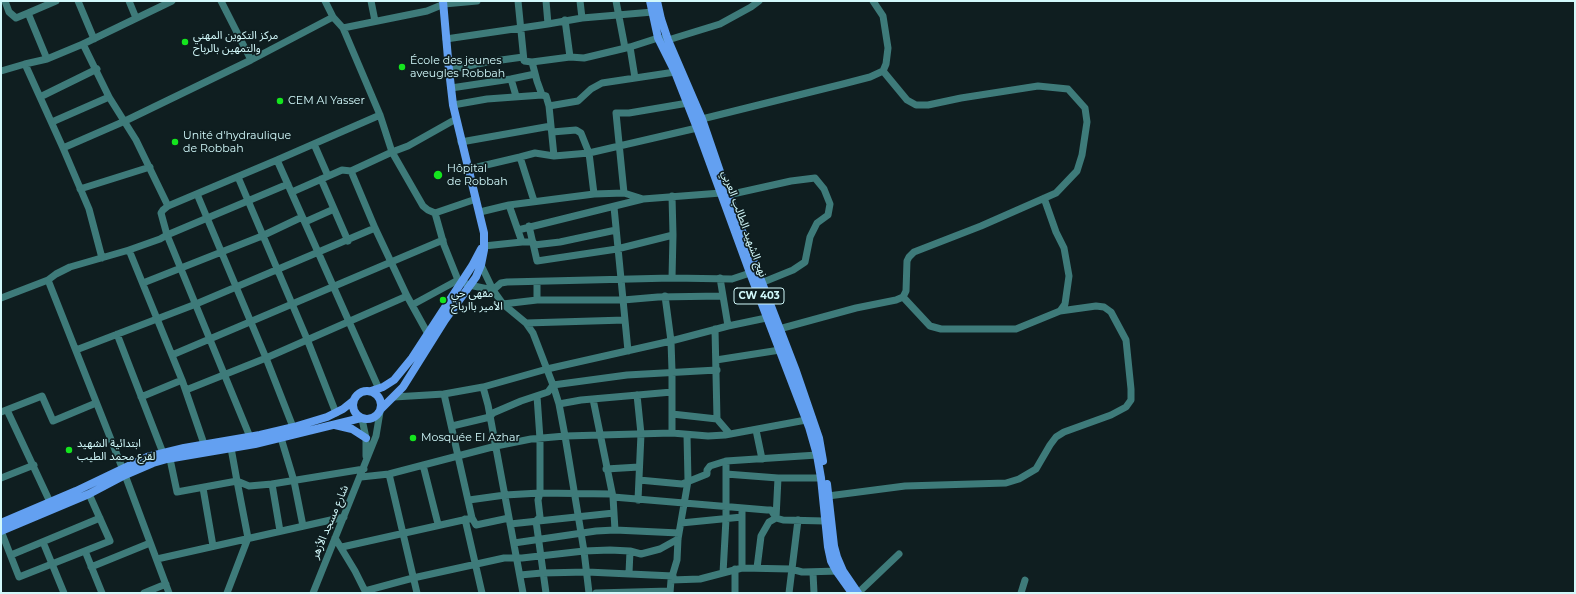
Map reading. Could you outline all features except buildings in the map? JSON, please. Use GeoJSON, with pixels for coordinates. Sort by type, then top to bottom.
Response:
{"type":"FeatureCollection","features":[{"type":"Feature","properties":{"kind":"main road","name":"نهج الشهيد الطالب العربي"},"geometry":{"type":"LineString","coordinates":[[650,1],[658,38],[675,72],[761,283],[780,350],[806,420],[817,455],[831,561],[858,593]]}},
{"type":"Feature","properties":{"kind":"main road","name":"نهج الشهيد الطالب العربي"},"geometry":{"type":"LineString","coordinates":[[657,1],[668,40],[702,119],[724,194],[750,273],[771,317],[779,329],[796,371],[819,438],[825,467],[834,546],[840,571],[852,593]]}},
{"type":"Feature","properties":{"kind":"main road"},"geometry":{"type":"LineString","coordinates":[[1,523],[123,472],[153,463],[282,438],[333,424],[362,418],[373,418],[403,387],[445,320],[476,277],[481,265],[484,246],[484,233],[480,212],[461,142],[453,105],[446,39],[444,2]]}},
{"type":"Feature","properties":{"kind":"main road"},"geometry":{"type":"LineString","coordinates":[[1,531],[89,494],[147,457],[162,452],[250,437],[315,421],[336,412],[353,401],[358,394],[375,390],[394,380],[412,358],[460,280],[477,258],[484,233]]}},
{"type":"Feature","properties":{"kind":"main road"},"geometry":{"type":"LineString","coordinates":[[375,390],[381,400],[381,410]]}},
{"type":"Feature","properties":{"kind":"main road"},"geometry":{"type":"LineString","coordinates":[[353,401],[355,413],[362,418]]}},
{"type":"Feature","properties":{"kind":"main road"},"geometry":{"type":"LineString","coordinates":[[333,424],[352,429],[366,438]]}},
{"type":"Feature","properties":{"kind":"street"},"geometry":{"type":"LineString","coordinates":[[5,1],[9,12],[16,18],[56,1]]}},
{"type":"Feature","properties":{"kind":"street"},"geometry":{"type":"LineString","coordinates":[[78,1],[94,39]]}},
{"type":"Feature","properties":{"kind":"street"},"geometry":{"type":"LineString","coordinates":[[129,1],[136,18]]}},
{"type":"Feature","properties":{"kind":"street"},"geometry":{"type":"LineString","coordinates":[[1,71],[47,58],[83,44],[172,1]]}},
{"type":"Feature","properties":{"kind":"street"},"geometry":{"type":"LineString","coordinates":[[220,1],[251,60]]}},
{"type":"Feature","properties":{"kind":"street"},"geometry":{"type":"LineString","coordinates":[[325,1],[332,17],[343,28],[380,115],[392,152],[423,206],[435,213],[476,199]]}},
{"type":"Feature","properties":{"kind":"street"},"geometry":{"type":"LineString","coordinates":[[370,1],[375,21]]}},
{"type":"Feature","properties":{"kind":"street"},"geometry":{"type":"LineString","coordinates":[[343,28],[428,11],[444,2],[478,1]]}},
{"type":"Feature","properties":{"kind":"street"},"geometry":{"type":"LineString","coordinates":[[518,1],[523,57],[524,61],[532,62],[570,57],[584,58],[627,48],[658,38],[668,40],[720,24],[759,1]]}},
{"type":"Feature","properties":{"kind":"street"},"geometry":{"type":"LineString","coordinates":[[546,1],[548,24]]}},
{"type":"Feature","properties":{"kind":"street"},"geometry":{"type":"LineString","coordinates":[[580,1],[582,18]]}},
{"type":"Feature","properties":{"kind":"street"},"geometry":{"type":"LineString","coordinates":[[616,1],[635,78]]}},
{"type":"Feature","properties":{"kind":"street"},"geometry":{"type":"LineString","coordinates":[[702,119],[870,77],[883,71],[886,64],[887,42],[883,16],[874,1]]}},
{"type":"Feature","properties":{"kind":"street"},"geometry":{"type":"LineString","coordinates":[[446,39],[548,24],[565,20],[653,12]]}},
{"type":"Feature","properties":{"kind":"street"},"geometry":{"type":"LineString","coordinates":[[28,13],[47,58]]}},
{"type":"Feature","properties":{"kind":"street"},"geometry":{"type":"LineString","coordinates":[[63,148],[251,60],[332,17]]}},
{"type":"Feature","properties":{"kind":"street"},"geometry":{"type":"LineString","coordinates":[[565,20],[570,57]]}},
{"type":"Feature","properties":{"kind":"street"},"geometry":{"type":"LineString","coordinates":[[83,44],[109,97],[125,120],[150,167],[168,206]]}},
{"type":"Feature","properties":{"kind":"street"},"geometry":{"type":"LineString","coordinates":[[449,70],[487,62],[523,57]]}},
{"type":"Feature","properties":{"kind":"street"},"geometry":{"type":"LineString","coordinates":[[532,62],[542,95]]}},
{"type":"Feature","properties":{"kind":"street"},"geometry":{"type":"LineString","coordinates":[[25,64],[52,122],[89,209],[102,258]]}},
{"type":"Feature","properties":{"kind":"street"},"geometry":{"type":"LineString","coordinates":[[40,97],[96,69]]}},
{"type":"Feature","properties":{"kind":"street"},"geometry":{"type":"LineString","coordinates":[[779,329],[903,297],[906,291],[907,261],[914,252],[981,226],[1056,193],[1077,171],[1082,155],[1087,122],[1086,108],[1068,90],[1038,86],[961,98],[928,106],[916,105],[906,100],[883,71]]}},
{"type":"Feature","properties":{"kind":"street"},"geometry":{"type":"LineString","coordinates":[[549,106],[578,101],[591,89],[598,87],[602,83],[675,72]]}},
{"type":"Feature","properties":{"kind":"street"},"geometry":{"type":"LineString","coordinates":[[451,88],[535,74]]}},
{"type":"Feature","properties":{"kind":"street"},"geometry":{"type":"LineString","coordinates":[[511,79],[516,96]]}},
{"type":"Feature","properties":{"kind":"street"},"geometry":{"type":"LineString","coordinates":[[453,105],[516,96],[546,96],[549,106],[554,156]]}},
{"type":"Feature","properties":{"kind":"street"},"geometry":{"type":"LineString","coordinates":[[52,122],[109,97]]}},
{"type":"Feature","properties":{"kind":"street"},"geometry":{"type":"LineString","coordinates":[[624,193],[621,146],[616,114],[688,103]]}},
{"type":"Feature","properties":{"kind":"street"},"geometry":{"type":"LineString","coordinates":[[250,437],[167,235],[161,213],[168,206],[380,115]]}},
{"type":"Feature","properties":{"kind":"street"},"geometry":{"type":"LineString","coordinates":[[292,192],[342,170],[351,171],[408,146],[456,119]]}},
{"type":"Feature","properties":{"kind":"street"},"geometry":{"type":"LineString","coordinates":[[468,169],[535,153],[554,156],[589,153],[697,128]]}},
{"type":"Feature","properties":{"kind":"street"},"geometry":{"type":"LineString","coordinates":[[461,142],[552,129],[576,130],[581,132],[589,153],[594,194]]}},
{"type":"Feature","properties":{"kind":"street"},"geometry":{"type":"LineString","coordinates":[[314,144],[328,176]]}},
{"type":"Feature","properties":{"kind":"street"},"geometry":{"type":"LineString","coordinates":[[520,157],[534,201]]}},
{"type":"Feature","properties":{"kind":"street"},"geometry":{"type":"LineString","coordinates":[[277,160],[349,321],[375,390]]}},
{"type":"Feature","properties":{"kind":"street"},"geometry":{"type":"LineString","coordinates":[[80,189],[150,167]]}},
{"type":"Feature","properties":{"kind":"street"},"geometry":{"type":"LineString","coordinates":[[351,171],[375,228],[407,296],[428,334]]}},
{"type":"Feature","properties":{"kind":"street"},"geometry":{"type":"LineString","coordinates":[[238,177],[307,339],[336,412]]}},
{"type":"Feature","properties":{"kind":"street"},"geometry":{"type":"LineString","coordinates":[[518,230],[564,217],[614,207],[643,199],[672,196],[724,194],[815,178],[824,189],[830,204],[828,215],[818,223],[810,237],[805,262],[793,270],[761,283]]}},
{"type":"Feature","properties":{"kind":"street"},"geometry":{"type":"LineString","coordinates":[[321,179],[348,241]]}},
{"type":"Feature","properties":{"kind":"street"},"geometry":{"type":"LineString","coordinates":[[1,289],[3,297],[48,280],[70,267],[130,250],[160,239],[288,184]]}},
{"type":"Feature","properties":{"kind":"street"},"geometry":{"type":"LineString","coordinates":[[480,212],[534,201],[594,194],[624,193],[643,199]]}},
{"type":"Feature","properties":{"kind":"street"},"geometry":{"type":"LineString","coordinates":[[197,194],[266,358],[293,427]]}},
{"type":"Feature","properties":{"kind":"street"},"geometry":{"type":"LineString","coordinates":[[672,196],[672,278]]}},
{"type":"Feature","properties":{"kind":"street"},"geometry":{"type":"LineString","coordinates":[[1044,198],[1056,232],[1064,248],[1069,276],[1066,304],[1060,311]]}},
{"type":"Feature","properties":{"kind":"street"},"geometry":{"type":"LineString","coordinates":[[509,205],[522,242]]}},
{"type":"Feature","properties":{"kind":"street"},"geometry":{"type":"LineString","coordinates":[[614,207],[628,351]]}},
{"type":"Feature","properties":{"kind":"street"},"geometry":{"type":"LineString","coordinates":[[143,284],[221,252],[334,209]]}},
{"type":"Feature","properties":{"kind":"street"},"geometry":{"type":"LineString","coordinates":[[435,213],[442,240],[460,280],[469,285],[493,290]]}},
{"type":"Feature","properties":{"kind":"street"},"geometry":{"type":"LineString","coordinates":[[529,226],[537,261],[617,249],[673,235]]}},
{"type":"Feature","properties":{"kind":"street"},"geometry":{"type":"LineString","coordinates":[[76,350],[236,288],[348,241],[375,228]]}},
{"type":"Feature","properties":{"kind":"street"},"geometry":{"type":"LineString","coordinates":[[484,246],[522,242],[560,242],[616,230]]}},
{"type":"Feature","properties":{"kind":"street"},"geometry":{"type":"LineString","coordinates":[[172,355],[442,240]]}},
{"type":"Feature","properties":{"kind":"street"},"geometry":{"type":"LineString","coordinates":[[130,250],[186,390],[204,444]]}},
{"type":"Feature","properties":{"kind":"street"},"geometry":{"type":"LineString","coordinates":[[481,265],[493,290],[503,304],[526,323],[537,342],[553,385],[559,404],[579,516],[589,593]]}},
{"type":"Feature","properties":{"kind":"street"},"geometry":{"type":"LineString","coordinates":[[493,290],[501,283],[672,278],[732,279],[750,273]]}},
{"type":"Feature","properties":{"kind":"street"},"geometry":{"type":"LineString","coordinates":[[720,278],[728,326]]}},
{"type":"Feature","properties":{"kind":"street"},"geometry":{"type":"LineString","coordinates":[[48,280],[169,593]]}},
{"type":"Feature","properties":{"kind":"street"},"geometry":{"type":"LineString","coordinates":[[412,305],[460,280]]}},
{"type":"Feature","properties":{"kind":"street"},"geometry":{"type":"LineString","coordinates":[[536,282],[537,300]]}},
{"type":"Feature","properties":{"kind":"street"},"geometry":{"type":"LineString","coordinates":[[186,390],[266,358],[407,296]]}},
{"type":"Feature","properties":{"kind":"street"},"geometry":{"type":"LineString","coordinates":[[503,304],[537,300],[623,300],[665,296],[722,296]]}},
{"type":"Feature","properties":{"kind":"street"},"geometry":{"type":"LineString","coordinates":[[665,296],[671,341],[672,433]]}},
{"type":"Feature","properties":{"kind":"street"},"geometry":{"type":"LineString","coordinates":[[828,496],[905,486],[1006,483],[1019,479],[1036,469],[1050,445],[1064,432],[1126,407],[1131,400],[1126,340],[1112,312],[1104,307],[1096,306],[1060,311],[1016,330],[941,329],[930,326],[903,297]]}},
{"type":"Feature","properties":{"kind":"street"},"geometry":{"type":"LineString","coordinates":[[394,397],[444,394],[483,387],[547,369],[771,317]]}},
{"type":"Feature","properties":{"kind":"street"},"geometry":{"type":"LineString","coordinates":[[526,323],[625,320]]}},
{"type":"Feature","properties":{"kind":"street"},"geometry":{"type":"LineString","coordinates":[[715,329],[718,419],[729,433]]}},
{"type":"Feature","properties":{"kind":"street"},"geometry":{"type":"LineString","coordinates":[[117,334],[162,452]]}},
{"type":"Feature","properties":{"kind":"street"},"geometry":{"type":"LineString","coordinates":[[716,360],[780,350]]}},
{"type":"Feature","properties":{"kind":"street"},"geometry":{"type":"LineString","coordinates":[[452,426],[490,417],[493,413],[521,401],[548,392],[553,385],[596,378],[672,371],[717,370]]}},
{"type":"Feature","properties":{"kind":"street"},"geometry":{"type":"LineString","coordinates":[[142,397],[182,380]]}},
{"type":"Feature","properties":{"kind":"street"},"geometry":{"type":"LineString","coordinates":[[483,387],[496,446],[523,593]]}},
{"type":"Feature","properties":{"kind":"street"},"geometry":{"type":"LineString","coordinates":[[559,404],[672,392]]}},
{"type":"Feature","properties":{"kind":"street"},"geometry":{"type":"LineString","coordinates":[[444,394],[468,500],[475,564],[482,593]]}},
{"type":"Feature","properties":{"kind":"street"},"geometry":{"type":"LineString","coordinates":[[637,395],[641,434],[638,500]]}},
{"type":"Feature","properties":{"kind":"street"},"geometry":{"type":"LineString","coordinates":[[50,502],[34,465],[4,411],[42,396],[53,420],[96,403]]}},
{"type":"Feature","properties":{"kind":"street"},"geometry":{"type":"LineString","coordinates":[[536,521],[540,517],[538,500],[540,493],[540,439],[538,396]]}},
{"type":"Feature","properties":{"kind":"street"},"geometry":{"type":"LineString","coordinates":[[593,400],[612,495],[615,530]]}},
{"type":"Feature","properties":{"kind":"street","name":"شارع مسجد الأزهر"},"geometry":{"type":"LineString","coordinates":[[313,593],[364,469],[376,436],[381,410]]}},
{"type":"Feature","properties":{"kind":"street"},"geometry":{"type":"LineString","coordinates":[[672,414],[718,419]]}},
{"type":"Feature","properties":{"kind":"street","name":"شارع مسجد الأزهر"},"geometry":{"type":"LineString","coordinates":[[362,418],[366,438],[366,460]]}},
{"type":"Feature","properties":{"kind":"street"},"geometry":{"type":"LineString","coordinates":[[361,477],[389,474],[496,446],[531,439],[565,436],[672,433],[708,436],[725,435],[729,433],[756,430],[806,420]]}},
{"type":"Feature","properties":{"kind":"street"},"geometry":{"type":"LineString","coordinates":[[756,430],[762,459]]}},
{"type":"Feature","properties":{"kind":"street"},"geometry":{"type":"LineString","coordinates":[[596,593],[670,592],[677,560],[679,536],[688,482],[687,435]]}},
{"type":"Feature","properties":{"kind":"street"},"geometry":{"type":"LineString","coordinates":[[282,438],[294,480],[303,526]]}},
{"type":"Feature","properties":{"kind":"street"},"geometry":{"type":"LineString","coordinates":[[227,593],[248,538],[231,448]]}},
{"type":"Feature","properties":{"kind":"street"},"geometry":{"type":"LineString","coordinates":[[639,480],[682,484],[707,474],[707,470],[710,466],[726,461],[817,455]]}},
{"type":"Feature","properties":{"kind":"street"},"geometry":{"type":"LineString","coordinates":[[170,459],[176,492],[237,481],[249,486],[272,484],[364,469]]}},
{"type":"Feature","properties":{"kind":"street"},"geometry":{"type":"LineString","coordinates":[[723,573],[726,520],[726,461]]}},
{"type":"Feature","properties":{"kind":"street"},"geometry":{"type":"LineString","coordinates":[[1,478],[34,465]]}},
{"type":"Feature","properties":{"kind":"street"},"geometry":{"type":"LineString","coordinates":[[423,466],[438,524]]}},
{"type":"Feature","properties":{"kind":"street"},"geometry":{"type":"LineString","coordinates":[[606,469],[639,468]]}},
{"type":"Feature","properties":{"kind":"street"},"geometry":{"type":"LineString","coordinates":[[389,474],[417,593]]}},
{"type":"Feature","properties":{"kind":"street"},"geometry":{"type":"LineString","coordinates":[[726,474],[778,478],[821,478]]}},
{"type":"Feature","properties":{"kind":"street"},"geometry":{"type":"LineString","coordinates":[[776,518],[778,478]]}},
{"type":"Feature","properties":{"kind":"street"},"geometry":{"type":"LineString","coordinates":[[272,484],[280,531]]}},
{"type":"Feature","properties":{"kind":"street"},"geometry":{"type":"LineString","coordinates":[[203,488],[213,546]]}},
{"type":"Feature","properties":{"kind":"street"},"geometry":{"type":"LineString","coordinates":[[468,500],[505,495],[540,493],[612,495],[638,500],[771,510],[776,518],[783,520],[825,520]]}},
{"type":"Feature","properties":{"kind":"street"},"geometry":{"type":"LineString","coordinates":[[1,531],[19,577],[110,541],[89,494]]}},
{"type":"Feature","properties":{"kind":"street"},"geometry":{"type":"LineString","coordinates":[[735,593],[739,568],[743,509]]}},
{"type":"Feature","properties":{"kind":"street"},"geometry":{"type":"LineString","coordinates":[[342,547],[438,524],[469,519],[476,525],[509,521],[536,521],[614,513]]}},
{"type":"Feature","properties":{"kind":"street"},"geometry":{"type":"LineString","coordinates":[[157,559],[344,517]]}},
{"type":"Feature","properties":{"kind":"street"},"geometry":{"type":"LineString","coordinates":[[681,523],[726,520],[742,517]]}},
{"type":"Feature","properties":{"kind":"street"},"geometry":{"type":"LineString","coordinates":[[11,556],[100,518]]}},
{"type":"Feature","properties":{"kind":"street"},"geometry":{"type":"LineString","coordinates":[[757,568],[761,536],[769,522],[776,518]]}},
{"type":"Feature","properties":{"kind":"street"},"geometry":{"type":"LineString","coordinates":[[788,593],[798,520]]}},
{"type":"Feature","properties":{"kind":"street"},"geometry":{"type":"LineString","coordinates":[[536,521],[542,555],[542,573],[546,593]]}},
{"type":"Feature","properties":{"kind":"street"},"geometry":{"type":"LineString","coordinates":[[514,543],[581,533],[615,530],[679,536]]}},
{"type":"Feature","properties":{"kind":"street"},"geometry":{"type":"LineString","coordinates":[[335,538],[342,547],[365,592],[413,578],[504,558],[584,551],[630,551],[641,554],[654,550],[679,536]]}},
{"type":"Feature","properties":{"kind":"street"},"geometry":{"type":"LineString","coordinates":[[43,542],[64,593]]}},
{"type":"Feature","properties":{"kind":"street"},"geometry":{"type":"LineString","coordinates":[[91,567],[150,542]]}},
{"type":"Feature","properties":{"kind":"street"},"geometry":{"type":"LineString","coordinates":[[85,551],[102,593]]}},
{"type":"Feature","properties":{"kind":"street"},"geometry":{"type":"LineString","coordinates":[[629,573],[630,551]]}},
{"type":"Feature","properties":{"kind":"street"},"geometry":{"type":"LineString","coordinates":[[858,593],[899,554]]}},
{"type":"Feature","properties":{"kind":"street"},"geometry":{"type":"LineString","coordinates":[[520,575],[587,572],[629,573],[672,578],[700,579],[739,568],[791,569],[813,573],[840,571]]}},
{"type":"Feature","properties":{"kind":"street"},"geometry":{"type":"LineString","coordinates":[[813,573],[814,593]]}},
{"type":"Feature","properties":{"kind":"street"},"geometry":{"type":"LineString","coordinates":[[1021,593],[1025,580]]}},
{"type":"Feature","properties":{"kind":"street"},"geometry":{"type":"LineString","coordinates":[[144,593],[166,584]]}},
{"type":"Feature","properties":{"kind":"place","name":"مركز التكوين المهني والتمهين بالرباح"},"geometry":{"type":"Point","coordinates":[185,42]}},
{"type":"Feature","properties":{"kind":"place","name":"École des jeunes aveugles Robbah"},"geometry":{"type":"Point","coordinates":[402,67]}},
{"type":"Feature","properties":{"kind":"place","name":"CEM Al Yasser"},"geometry":{"type":"Point","coordinates":[280,101]}},
{"type":"Feature","properties":{"kind":"place","name":"Unité d'hydraulique de Robbah"},"geometry":{"type":"Point","coordinates":[175,142]}},
{"type":"Feature","properties":{"kind":"place","name":"Hôpital de Robbah"},"geometry":{"type":"Point","coordinates":[438,175]}},
{"type":"Feature","properties":{"kind":"place","name":"مقهى حي الأمير باارباح"},"geometry":{"type":"Point","coordinates":[443,300]}},
{"type":"Feature","properties":{"kind":"place","name":"Mosquée El Azhar"},"geometry":{"type":"Point","coordinates":[413,438]}},
{"type":"Feature","properties":{"kind":"place","name":"ابتدائية الشهيد لقرع محمد الطيب"},"geometry":{"type":"Point","coordinates":[69,450]}}]}
